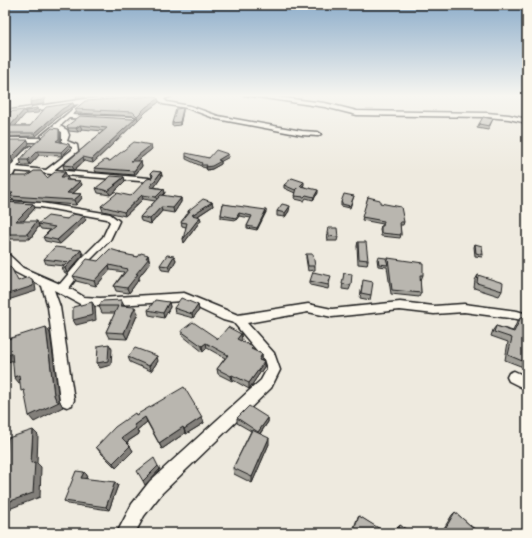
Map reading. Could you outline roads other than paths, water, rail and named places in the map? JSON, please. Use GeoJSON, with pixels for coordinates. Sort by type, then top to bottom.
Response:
{"type":"FeatureCollection","features":[{"type":"Feature","properties":{"kind":"street"},"geometry":{"type":"LineString","coordinates":[[5,184],[10,168],[63,120]]}},
{"type":"Feature","properties":{"kind":"street"},"geometry":{"type":"LineString","coordinates":[[235,120],[318,134]]}},
{"type":"Feature","properties":{"kind":"street"},"geometry":{"type":"LineString","coordinates":[[47,172],[75,151],[75,146],[64,142],[66,135],[65,131],[56,126]]}},
{"type":"Feature","properties":{"kind":"street"},"geometry":{"type":"LineString","coordinates":[[5,140],[40,140]]}},
{"type":"Feature","properties":{"kind":"street"},"geometry":{"type":"LineString","coordinates":[[10,168],[150,180]]}},
{"type":"Feature","properties":{"kind":"street"},"geometry":{"type":"LineString","coordinates":[[5,203],[41,205],[110,217],[115,220],[107,238],[86,259],[62,289]]}},
{"type":"Feature","properties":{"kind":"street"},"geometry":{"type":"LineString","coordinates":[[5,256],[19,270],[47,284],[62,289],[82,301],[89,302],[184,297],[227,318],[238,320],[308,308],[332,313],[400,306],[434,310],[464,308],[516,315],[527,318]]}},
{"type":"Feature","properties":{"kind":"street"},"geometry":{"type":"LineString","coordinates":[[47,284],[54,307],[67,400]]}},
{"type":"Feature","properties":{"kind":"street"},"geometry":{"type":"LineString","coordinates":[[126,533],[138,510],[156,487],[266,384],[274,370],[270,357],[238,320]]}},
{"type":"Feature","properties":{"kind":"street"},"geometry":{"type":"LineString","coordinates":[[514,377],[527,384]]}}]}
